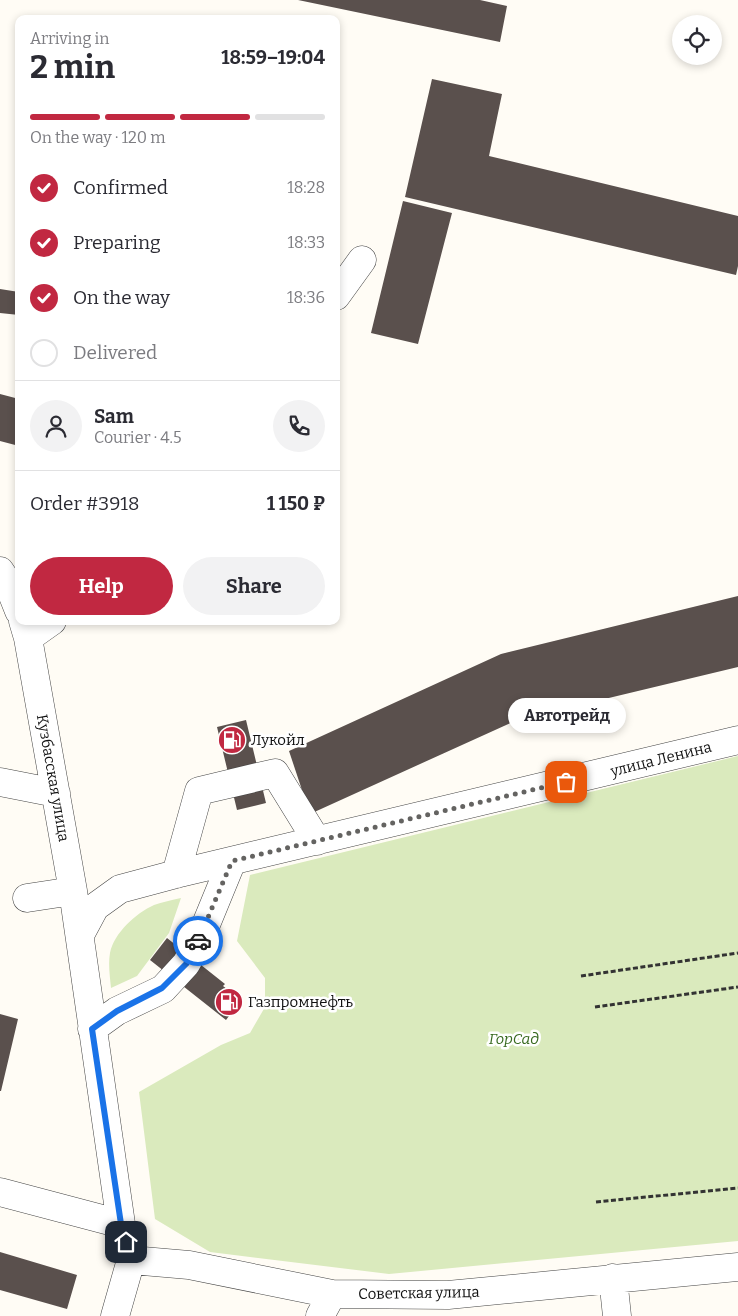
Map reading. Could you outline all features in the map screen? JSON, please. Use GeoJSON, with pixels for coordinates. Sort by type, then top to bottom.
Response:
{"type":"FeatureCollection","features":[{"type":"Feature","properties":{"kind":"street"},"geometry":{"type":"LineString","coordinates":[[340,290],[362,260]]}},
{"type":"Feature","properties":{"kind":"street"},"geometry":{"type":"LineString","coordinates":[[9,575],[15,597]]}},
{"type":"Feature","properties":{"kind":"street"},"geometry":{"type":"LineString","coordinates":[[25,630],[40,625]]}},
{"type":"Feature","properties":{"kind":"street","name":"Кузбасская улица"},"geometry":{"type":"LineString","coordinates":[[25,630],[73,891],[121,1224],[131,1260]]}},
{"type":"Feature","properties":{"kind":"street","name":"улица Ленина"},"geometry":{"type":"LineString","coordinates":[[80,935],[95,907],[120,889],[738,740]]}},
{"type":"Feature","properties":{"kind":"street"},"geometry":{"type":"LineString","coordinates":[[176,874],[198,791],[274,773],[317,842]]}},
{"type":"Feature","properties":{"kind":"street"},"geometry":{"type":"LineString","coordinates":[[0,782],[56,793]]}},
{"type":"Feature","properties":{"kind":"street"},"geometry":{"type":"LineString","coordinates":[[92,1029],[117,1011],[162,988],[186,964],[200,939],[232,861]]}},
{"type":"Feature","properties":{"kind":"street"},"geometry":{"type":"LineString","coordinates":[[68,862],[91,884],[120,889]]}},
{"type":"Feature","properties":{"kind":"street"},"geometry":{"type":"LineString","coordinates":[[27,898],[73,891]]}},
{"type":"Feature","properties":{"kind":"street"},"geometry":{"type":"LineString","coordinates":[[0,1192],[121,1224]]}},
{"type":"Feature","properties":{"kind":"street"},"geometry":{"type":"LineString","coordinates":[[115,1316],[131,1260]]}},
{"type":"Feature","properties":{"kind":"street","name":"Советская улица"},"geometry":{"type":"LineString","coordinates":[[131,1260],[189,1265],[326,1305],[448,1296],[738,1267]]}},
{"type":"Feature","properties":{"kind":"street"},"geometry":{"type":"LineString","coordinates":[[613,1278],[617,1316]]}},
{"type":"Feature","properties":{"kind":"path"},"geometry":{"type":"LineString","coordinates":[[581,976],[738,953]]}},
{"type":"Feature","properties":{"kind":"path"},"geometry":{"type":"LineString","coordinates":[[595,1008],[738,987]]}},
{"type":"Feature","properties":{"kind":"path"},"geometry":{"type":"LineString","coordinates":[[596,1202],[738,1188]]}},
{"type":"Feature","properties":{"kind":"green space","name":"ГорСад"},"geometry":{"type":"Polygon","coordinates":[[[738,756],[738,1241],[389,1274],[210,1252],[155,1219],[139,1092],[221,1045],[250,1033],[265,1007],[265,978],[237,941],[250,875],[738,756]]]}},
{"type":"Feature","properties":{"kind":"green space"},"geometry":{"type":"Polygon","coordinates":[[[181,898],[169,933],[137,976],[111,988],[110,953],[121,931],[133,918],[147,909],[157,904],[181,898]]]}},
{"type":"Feature","properties":{"kind":"building"},"geometry":{"type":"Polygon","coordinates":[[[298,0],[480,0],[507,6],[500,42],[298,0]]]}},
{"type":"Feature","properties":{"kind":"building"},"geometry":{"type":"Polygon","coordinates":[[[432,79],[502,94],[489,156],[738,216],[738,266],[736,275],[405,197],[432,79]]]}},
{"type":"Feature","properties":{"kind":"building"},"geometry":{"type":"Polygon","coordinates":[[[403,201],[452,213],[418,344],[371,333],[403,201]]]}},
{"type":"Feature","properties":{"kind":"building"},"geometry":{"type":"Polygon","coordinates":[[[0,289],[15,291],[15,315],[0,313],[0,289]]]}},
{"type":"Feature","properties":{"kind":"building"},"geometry":{"type":"Polygon","coordinates":[[[0,394],[15,398],[15,445],[0,441],[0,394]]]}},
{"type":"Feature","properties":{"kind":"building"},"geometry":{"type":"Polygon","coordinates":[[[738,596],[738,667],[517,720],[310,814],[289,751],[501,654],[738,596]]]}},
{"type":"Feature","properties":{"kind":"building"},"geometry":{"type":"Polygon","coordinates":[[[246,720],[266,803],[237,810],[217,727],[246,720]]]}},
{"type":"Feature","properties":{"kind":"building"},"geometry":{"type":"Polygon","coordinates":[[[167,938],[225,984],[223,986],[241,1000],[226,1020],[150,960],[167,938]]]}},
{"type":"Feature","properties":{"kind":"building"},"geometry":{"type":"Polygon","coordinates":[[[0,1014],[18,1019],[1,1091],[0,1091],[0,1014]]]}},
{"type":"Feature","properties":{"kind":"building"},"geometry":{"type":"Polygon","coordinates":[[[0,1252],[77,1275],[67,1309],[0,1290],[0,1252]]]}},
{"type":"Feature","properties":{"kind":"way so far"},"geometry":{"type":"LineString","coordinates":[[198,941],[232,861],[566,782]]}},
{"type":"Feature","properties":{"kind":"place","name":"Лукойл"},"geometry":{"type":"Point","coordinates":[232,740]}},
{"type":"Feature","properties":{"kind":"place","name":"Автотрейд"},"geometry":{"type":"Point","coordinates":[566,782]}},
{"type":"Feature","properties":{"kind":"place","name":"Газпромнефть"},"geometry":{"type":"Point","coordinates":[229,1002]}},
{"type":"Feature","properties":{"kind":"route"},"geometry":{"type":"LineString","coordinates":[[126,1242],[121,1224],[92,1029],[117,1011],[162,988],[186,964],[198,941]]}}]}
